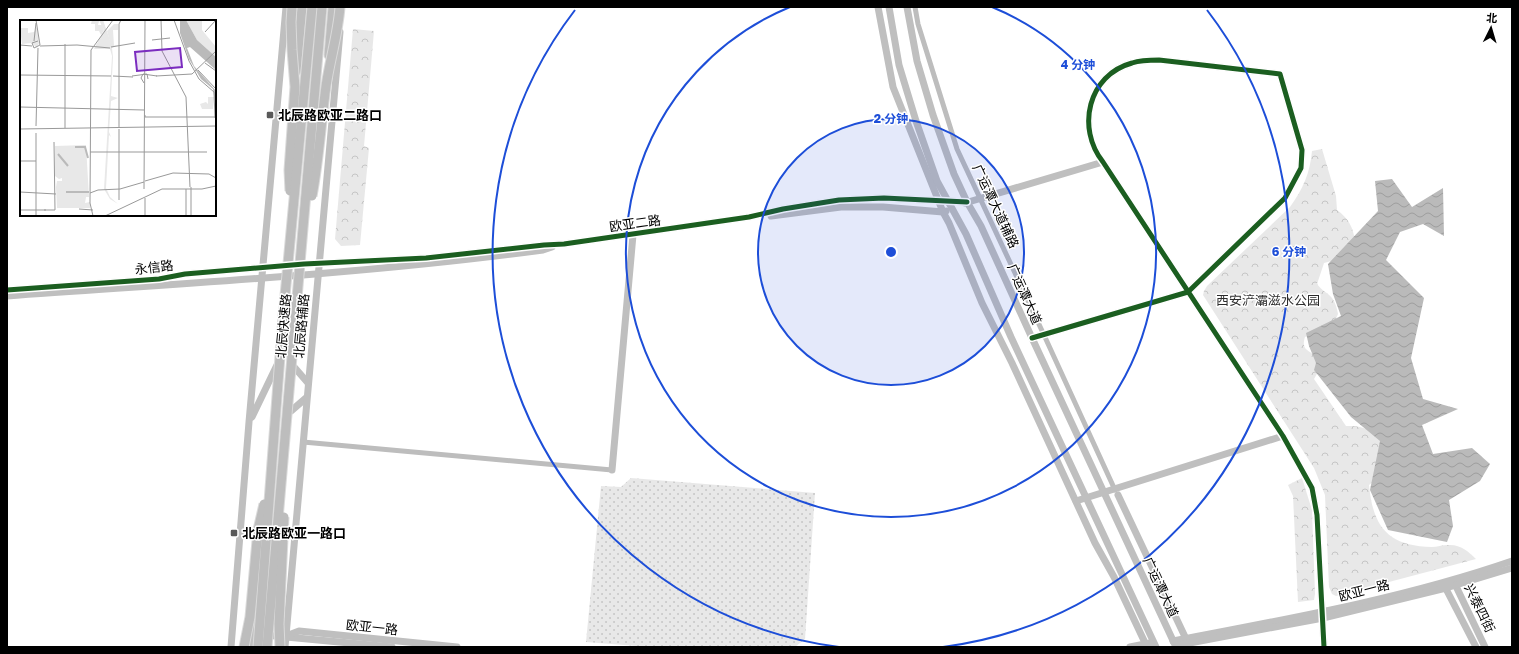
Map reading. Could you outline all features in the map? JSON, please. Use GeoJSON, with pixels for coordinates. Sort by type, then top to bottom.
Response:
{"type":"FeatureCollection","features":[{"type":"Feature","properties":{"kind":"highway"},"geometry":{"type":"LineString","coordinates":[[292,7],[291,36],[295,87]]}},
{"type":"Feature","properties":{"kind":"highway"},"geometry":{"type":"LineString","coordinates":[[290,241],[290,170],[302,7]]}},
{"type":"Feature","properties":{"kind":"highway","name":"北辰快速路"},"geometry":{"type":"LineString","coordinates":[[258,647],[290,241],[312,7]]}},
{"type":"Feature","properties":{"kind":"highway","name":"北辰快速路"},"geometry":{"type":"LineString","coordinates":[[267,647],[322,7]]}},
{"type":"Feature","properties":{"kind":"highway"},"geometry":{"type":"LineString","coordinates":[[302,244],[318,164],[333,7]]}},
{"type":"Feature","properties":{"kind":"highway"},"geometry":{"type":"LineString","coordinates":[[326,85],[342,7]]}},
{"type":"Feature","properties":{"kind":"highway"},"geometry":{"type":"LineString","coordinates":[[244,647],[250,617],[258,530],[272,464]]}},
{"type":"Feature","properties":{"kind":"highway"},"geometry":{"type":"LineString","coordinates":[[280,647],[279,624],[284,532],[283,464]]}},
{"type":"Feature","properties":{"kind":"main road"},"geometry":{"type":"LineString","coordinates":[[231,647],[249,422],[286,7]]}},
{"type":"Feature","properties":{"kind":"main road"},"geometry":{"type":"LineString","coordinates":[[253,647],[309,7]]}},
{"type":"Feature","properties":{"kind":"main road"},"geometry":{"type":"LineString","coordinates":[[270,647],[326,7]]}},
{"type":"Feature","properties":{"kind":"main road","name":"北辰路辅路"},"geometry":{"type":"LineString","coordinates":[[285,647],[342,7]]}},
{"type":"Feature","properties":{"kind":"main road"},"geometry":{"type":"LineString","coordinates":[[878,7],[893,87],[943,212],[982,303],[1024,388],[1095,543],[1114,577],[1146,646]]}},
{"type":"Feature","properties":{"kind":"main road"},"geometry":{"type":"LineString","coordinates":[[889,7],[899,65],[916,121],[937,181],[966,234],[1022,362],[1155,645],[1130,647]]}},
{"type":"Feature","properties":{"kind":"main road","name":"广运潭大道"},"geometry":{"type":"LineString","coordinates":[[907,7],[917,61],[933,115],[954,174],[967,202],[981,226],[1175,645]]}},
{"type":"Feature","properties":{"kind":"main road"},"geometry":{"type":"LineString","coordinates":[[1032,338],[1188,292],[1284,198],[1301,168],[1302,150],[1280,74],[1159,60],[1138,61],[1112,72],[1098,87],[1090,108],[1088,129],[1096,154],[1103,162],[1188,292],[1283,436],[1312,488],[1316,515],[1324,647]]}},
{"type":"Feature","properties":{"kind":"main road","name":"欧亚二路"},"geometry":{"type":"LineString","coordinates":[[304,264],[426,258],[564,244],[749,217],[783,209],[839,200],[884,198],[939,202],[950,205],[980,199],[1103,162]]}},
{"type":"Feature","properties":{"kind":"main road","name":"欧亚二路"},"geometry":{"type":"LineString","coordinates":[[749,217],[788,215],[841,207],[883,207],[943,212],[950,205]]}},
{"type":"Feature","properties":{"kind":"main road"},"geometry":{"type":"LineString","coordinates":[[612,470],[633,235]]}},
{"type":"Feature","properties":{"kind":"main road","name":"欧亚二路"},"geometry":{"type":"LineString","coordinates":[[303,275],[481,258],[543,250],[564,244]]}},
{"type":"Feature","properties":{"kind":"main road","name":"永信路"},"geometry":{"type":"LineString","coordinates":[[7,290],[159,278],[185,274],[304,264]]}},
{"type":"Feature","properties":{"kind":"main road","name":"永信路"},"geometry":{"type":"LineString","coordinates":[[7,296],[303,275]]}},
{"type":"Feature","properties":{"kind":"main road"},"geometry":{"type":"LineString","coordinates":[[1022,362],[1024,388]]}},
{"type":"Feature","properties":{"kind":"main road"},"geometry":{"type":"LineString","coordinates":[[249,422],[277,364]]}},
{"type":"Feature","properties":{"kind":"main road"},"geometry":{"type":"LineString","coordinates":[[295,368],[308,383]]}},
{"type":"Feature","properties":{"kind":"main road"},"geometry":{"type":"LineString","coordinates":[[291,410],[306,398]]}},
{"type":"Feature","properties":{"kind":"main road"},"geometry":{"type":"LineString","coordinates":[[1076,501],[1104,492],[1116,492],[1283,436]]}},
{"type":"Feature","properties":{"kind":"main road"},"geometry":{"type":"LineString","coordinates":[[1116,492],[1187,643]]}},
{"type":"Feature","properties":{"kind":"main road","name":"欧亚一路"},"geometry":{"type":"LineString","coordinates":[[1454,583],[1512,561]]}},
{"type":"Feature","properties":{"kind":"main road","name":"欧亚一路"},"geometry":{"type":"LineString","coordinates":[[1175,645],[1323,615],[1512,568]]}},
{"type":"Feature","properties":{"kind":"main road","name":"兴泰四街"},"geometry":{"type":"LineString","coordinates":[[1454,583],[1485,647]]}},
{"type":"Feature","properties":{"kind":"main road","name":"兴泰四街"},"geometry":{"type":"LineString","coordinates":[[1444,585],[1476,647]]}},
{"type":"Feature","properties":{"kind":"main road","name":"欧亚一路"},"geometry":{"type":"LineString","coordinates":[[232,632],[392,647]]}},
{"type":"Feature","properties":{"kind":"main road","name":"欧亚一路"},"geometry":{"type":"LineString","coordinates":[[286,636],[299,632],[457,647]]}},
{"type":"Feature","properties":{"kind":"street","name":"广运潭大道辅路"},"geometry":{"type":"LineString","coordinates":[[915,7],[918,24],[957,149],[1116,492]]}},
{"type":"Feature","properties":{"kind":"street"},"geometry":{"type":"LineString","coordinates":[[303,442],[612,470]]}},
{"type":"Feature","properties":{"kind":"green space"},"geometry":{"type":"Polygon","coordinates":[[[353,29],[374,31],[364,146],[369,148],[360,245],[341,246],[335,239],[353,29]]]}},
{"type":"Feature","properties":{"kind":"green space","name":"西安浐灞滋水公园"},"geometry":{"type":"Polygon","coordinates":[[[1322,149],[1336,196],[1337,210],[1350,224],[1355,241],[1339,259],[1324,263],[1317,284],[1332,298],[1336,305],[1338,314],[1335,321],[1305,337],[1305,348],[1314,355],[1318,365],[1318,372],[1314,379],[1346,426],[1357,426],[1368,430],[1380,440],[1383,452],[1382,474],[1369,485],[1374,512],[1379,523],[1386,531],[1394,538],[1404,543],[1417,546],[1432,547],[1452,545],[1460,547],[1476,559],[1336,596],[1332,594],[1329,587],[1325,495],[1314,468],[1203,295],[1207,286],[1290,207],[1299,194],[1305,180],[1310,166],[1312,151],[1322,149]]]}},
{"type":"Feature","properties":{"kind":"green space"},"geometry":{"type":"Polygon","coordinates":[[[631,478],[815,493],[805,639],[795,647],[649,647],[586,642],[601,486],[621,487],[631,478]]]}},
{"type":"Feature","properties":{"kind":"green space"},"geometry":{"type":"Polygon","coordinates":[[[1302,478],[1312,510],[1315,594],[1314,600],[1298,602],[1293,496],[1288,485],[1302,478]]]}},
{"type":"Feature","properties":{"kind":"water"},"geometry":{"type":"Polygon","coordinates":[[[1392,179],[1412,207],[1443,188],[1444,236],[1423,224],[1400,232],[1386,260],[1424,298],[1411,358],[1423,399],[1458,409],[1422,425],[1433,454],[1472,448],[1490,464],[1480,481],[1449,500],[1453,526],[1447,542],[1388,530],[1370,490],[1380,441],[1351,417],[1314,370],[1316,363],[1309,346],[1306,333],[1341,316],[1333,294],[1328,264],[1378,211],[1375,181],[1392,179]]]}},
{"type":"Feature","properties":{"kind":"cycle path"},"geometry":{"type":"LineString","coordinates":[[1032,338],[1188,292],[1285,198],[1301,168],[1302,150],[1280,74],[1159,60],[1135,62],[1117,69],[1105,79],[1096,91],[1091,104],[1089,119],[1090,134],[1095,148],[1103,162],[1283,436],[1312,488],[1317,515],[1324,647]]}},
{"type":"Feature","properties":{"kind":"cycle path"},"geometry":{"type":"LineString","coordinates":[[7,290],[159,279],[185,274],[304,264],[426,258],[564,244],[749,217],[783,209],[839,200],[884,198],[967,202]]}},
{"type":"Feature","properties":{"kind":"place","name":"北辰路欧亚二路口"},"geometry":{"type":"Point","coordinates":[270,115]}},
{"type":"Feature","properties":{"kind":"place","name":"北辰路欧亚一路口"},"geometry":{"type":"Point","coordinates":[234,533]}}]}
